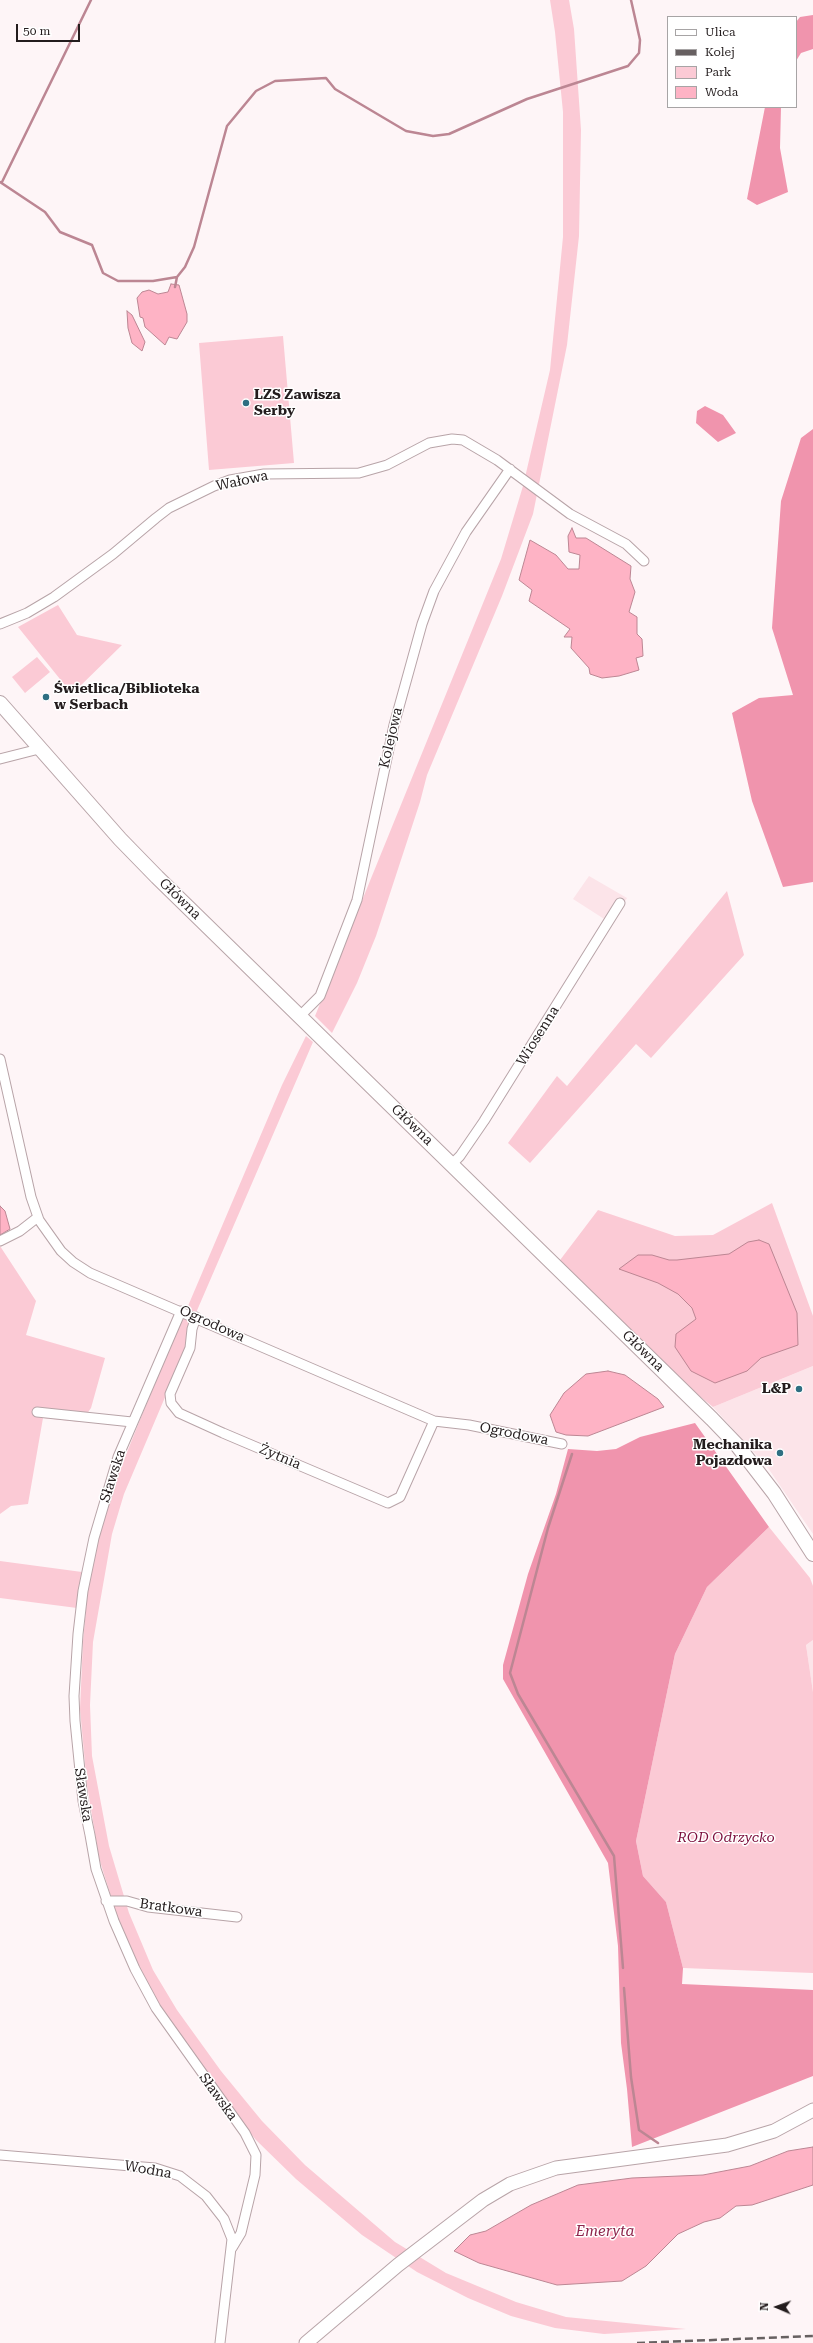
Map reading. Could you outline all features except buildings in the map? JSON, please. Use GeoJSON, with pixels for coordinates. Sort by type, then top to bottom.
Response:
{"type":"FeatureCollection","features":[{"type":"Feature","properties":{"kind":"main road","name":"Główna"},"geometry":{"type":"LineString","coordinates":[[0,704],[120,839],[717,1424],[774,1493],[813,1554]]}},
{"type":"Feature","properties":{"kind":"main road"},"geometry":{"type":"LineString","coordinates":[[306,2343],[398,2265],[483,2200],[510,2184],[556,2168],[699,2150],[752,2139],[774,2131],[813,2110]]}},
{"type":"Feature","properties":{"kind":"street","name":"Wałowa"},"geometry":{"type":"LineString","coordinates":[[0,624],[27,613],[54,598],[169,508],[230,480],[264,474],[359,473],[387,465],[429,443],[452,439],[463,440],[476,447],[510,469],[570,514],[626,544],[644,561]]}},
{"type":"Feature","properties":{"kind":"street","name":"Kolejowa"},"geometry":{"type":"LineString","coordinates":[[300,1016],[320,996],[357,900],[394,725],[409,666],[434,591],[466,532],[510,469]]}},
{"type":"Feature","properties":{"kind":"street"},"geometry":{"type":"LineString","coordinates":[[0,759],[39,748]]}},
{"type":"Feature","properties":{"kind":"street","name":"Wiosenna"},"geometry":{"type":"LineString","coordinates":[[452,1164],[460,1156],[492,1109],[620,903]]}},
{"type":"Feature","properties":{"kind":"street","name":"Ogrodowa"},"geometry":{"type":"LineString","coordinates":[[0,1059],[31,1197],[38,1217],[49,1236],[73,1262],[90,1273],[196,1317],[434,1421],[469,1425],[562,1444]]}},
{"type":"Feature","properties":{"kind":"street"},"geometry":{"type":"LineString","coordinates":[[0,1242],[20,1231],[38,1217]]}},
{"type":"Feature","properties":{"kind":"street","name":"Sławska"},"geometry":{"type":"LineString","coordinates":[[181,1311],[118,1457],[87,1564],[80,1620],[74,1696],[83,1801],[96,1869],[106,1901],[135,1969],[156,2008],[245,2133],[256,2155],[255,2175],[241,2234],[232,2248]]}},
{"type":"Feature","properties":{"kind":"street","name":"Żytnia"},"geometry":{"type":"LineString","coordinates":[[196,1317],[192,1329],[190,1348],[170,1394],[170,1403],[179,1413],[223,1433],[388,1503],[400,1497],[434,1421]]}},
{"type":"Feature","properties":{"kind":"street"},"geometry":{"type":"LineString","coordinates":[[37,1412],[132,1422]]}},
{"type":"Feature","properties":{"kind":"street","name":"Bratkowa"},"geometry":{"type":"LineString","coordinates":[[106,1901],[126,1901],[148,1907],[237,1917]]}},
{"type":"Feature","properties":{"kind":"street","name":"Wodna"},"geometry":{"type":"LineString","coordinates":[[0,2155],[144,2166],[174,2174],[193,2185],[217,2209],[230,2231],[232,2248],[220,2343]]}},
{"type":"Feature","properties":{"kind":"shaded area"},"geometry":{"type":"Polygon","coordinates":[[[813,15],[813,49],[801,53],[797,59],[797,21],[800,17],[813,15]]]}},
{"type":"Feature","properties":{"kind":"shaded area"},"geometry":{"type":"Polygon","coordinates":[[[765,108],[781,108],[780,148],[788,192],[757,205],[747,199],[765,108]]]}},
{"type":"Feature","properties":{"kind":"shaded area"},"geometry":{"type":"Polygon","coordinates":[[[705,406],[723,415],[736,433],[718,442],[696,423],[697,411],[705,406]]]}},
{"type":"Feature","properties":{"kind":"shaded area"},"geometry":{"type":"Polygon","coordinates":[[[813,429],[813,882],[783,887],[752,801],[732,713],[759,698],[793,695],[772,628],[781,501],[801,438],[813,429]]]}},
{"type":"Feature","properties":{"kind":"shaded area"},"geometry":{"type":"Polygon","coordinates":[[[589,876],[627,898],[612,924],[573,899],[589,876]]]}},
{"type":"Feature","properties":{"kind":"shaded area"},"geometry":{"type":"Polygon","coordinates":[[[813,1366],[813,1534],[768,1468],[713,1407],[813,1366]]]}},
{"type":"Feature","properties":{"kind":"shaded area"},"geometry":{"type":"Polygon","coordinates":[[[695,1423],[769,1527],[707,1587],[675,1654],[636,1841],[643,1876],[666,1902],[683,1968],[682,1984],[813,1990],[813,2076],[632,2147],[621,2043],[618,1946],[608,1863],[503,1679],[503,1665],[528,1574],[556,1494],[568,1449],[597,1451],[616,1449],[640,1437],[695,1423]]]}},
{"type":"Feature","properties":{"kind":"shaded area"},"geometry":{"type":"Polygon","coordinates":[[[813,1640],[813,1692],[806,1645],[813,1640]]]}},
{"type":"Feature","properties":{"kind":"green space"},"geometry":{"type":"Polygon","coordinates":[[[550,0],[569,0],[574,29],[581,130],[579,236],[567,345],[533,514],[502,596],[427,775],[420,802],[376,936],[357,983],[332,1033],[315,1016],[501,559],[523,486],[550,370],[563,237],[563,112],[555,32],[550,0]]]}},
{"type":"Feature","properties":{"kind":"green space","name":"LZS Zawisza Serby"},"geometry":{"type":"Polygon","coordinates":[[[283,336],[294,463],[209,470],[199,343],[283,336]]]}},
{"type":"Feature","properties":{"kind":"green space"},"geometry":{"type":"Polygon","coordinates":[[[58,605],[77,635],[122,645],[72,694],[18,627],[58,605]]]}},
{"type":"Feature","properties":{"kind":"green space"},"geometry":{"type":"Polygon","coordinates":[[[37,657],[50,672],[25,693],[12,677],[37,657]]]}},
{"type":"Feature","properties":{"kind":"green space"},"geometry":{"type":"Polygon","coordinates":[[[727,891],[744,955],[651,1058],[636,1044],[530,1163],[508,1143],[557,1076],[567,1086],[727,891]]]}},
{"type":"Feature","properties":{"kind":"green space"},"geometry":{"type":"Polygon","coordinates":[[[306,1036],[313,1042],[189,1329],[188,1343],[124,1494],[112,1534],[93,1642],[90,1705],[92,1756],[109,1846],[129,1913],[153,1970],[177,2010],[221,2071],[262,2121],[305,2165],[395,2242],[446,2273],[516,2302],[566,2317],[686,2329],[604,2334],[555,2328],[511,2316],[468,2298],[417,2272],[362,2235],[296,2179],[256,2140],[216,2091],[166,2018],[139,1966],[117,1916],[99,1858],[87,1785],[80,1709],[83,1641],[88,1588],[101,1527],[117,1477],[148,1400],[282,1085],[306,1036]]]}},
{"type":"Feature","properties":{"kind":"green space"},"geometry":{"type":"Polygon","coordinates":[[[772,1203],[813,1316],[813,1366],[713,1407],[625,1336],[554,1268],[598,1210],[675,1236],[713,1235],[772,1203]]]}},
{"type":"Feature","properties":{"kind":"green space"},"geometry":{"type":"Polygon","coordinates":[[[0,1246],[36,1301],[26,1335],[105,1358],[91,1408],[81,1422],[43,1418],[28,1504],[11,1506],[0,1514],[0,1246]]]}},
{"type":"Feature","properties":{"kind":"green space","name":"ROD Odrzycko"},"geometry":{"type":"Polygon","coordinates":[[[769,1527],[810,1578],[813,1586],[813,1640],[806,1645],[813,1692],[813,1973],[683,1968],[666,1902],[643,1876],[636,1841],[675,1654],[707,1587],[769,1527]]]}},
{"type":"Feature","properties":{"kind":"green space"},"geometry":{"type":"Polygon","coordinates":[[[0,1561],[82,1572],[77,1608],[0,1598],[0,1561]]]}},
{"type":"Feature","properties":{"kind":"water"},"geometry":{"type":"Polygon","coordinates":[[[171,284],[179,285],[187,314],[187,322],[177,339],[169,337],[165,345],[145,327],[143,318],[140,317],[137,298],[142,292],[149,290],[158,294],[168,292],[171,284]]]}},
{"type":"Feature","properties":{"kind":"water"},"geometry":{"type":"Polygon","coordinates":[[[127,311],[132,315],[145,342],[142,351],[132,343],[128,328],[127,311]]]}},
{"type":"Feature","properties":{"kind":"water"},"geometry":{"type":"Polygon","coordinates":[[[572,528],[576,538],[586,538],[631,566],[630,579],[635,592],[629,612],[637,617],[637,634],[642,639],[643,656],[636,658],[639,670],[619,676],[602,678],[590,674],[589,668],[571,648],[572,637],[564,637],[570,629],[529,601],[532,590],[519,580],[530,540],[556,555],[568,569],[579,569],[580,555],[569,552],[568,536],[572,528]]]}},
{"type":"Feature","properties":{"kind":"water"},"geometry":{"type":"Polygon","coordinates":[[[0,1206],[5,1211],[10,1229],[0,1235],[0,1206]]]}},
{"type":"Feature","properties":{"kind":"water"},"geometry":{"type":"Polygon","coordinates":[[[759,1240],[769,1244],[797,1313],[798,1345],[761,1358],[747,1371],[715,1383],[691,1371],[675,1347],[676,1334],[696,1319],[692,1308],[678,1294],[658,1283],[619,1269],[638,1255],[652,1255],[669,1260],[677,1260],[729,1254],[748,1242],[759,1240]]]}},
{"type":"Feature","properties":{"kind":"water"},"geometry":{"type":"Polygon","coordinates":[[[608,1371],[625,1375],[658,1399],[664,1407],[588,1436],[566,1435],[556,1432],[550,1415],[564,1393],[586,1374],[608,1371]]]}},
{"type":"Feature","properties":{"kind":"water","name":"Emeryta"},"geometry":{"type":"Polygon","coordinates":[[[813,2147],[813,2185],[752,2205],[736,2206],[720,2218],[704,2222],[678,2234],[646,2266],[622,2281],[557,2285],[479,2263],[454,2251],[470,2235],[486,2231],[531,2205],[578,2185],[632,2178],[703,2175],[750,2166],[788,2151],[813,2147]]]}},
{"type":"Feature","properties":{"kind":"waterway"},"geometry":{"type":"LineString","coordinates":[[2,182],[91,0]]}},
{"type":"Feature","properties":{"kind":"waterway"},"geometry":{"type":"LineString","coordinates":[[175,287],[177,277],[185,267],[194,247],[227,126],[256,91],[275,81],[326,78],[335,89],[406,131],[433,136],[449,134],[527,99],[628,66],[639,53],[640,40],[631,0]]}},
{"type":"Feature","properties":{"kind":"waterway"},"geometry":{"type":"LineString","coordinates":[[0,182],[45,212],[60,232],[92,245],[103,273],[118,281],[153,281],[177,277]]}},
{"type":"Feature","properties":{"kind":"waterway"},"geometry":{"type":"LineString","coordinates":[[572,1454],[548,1528],[510,1673],[518,1694],[614,1856],[623,1968]]}},
{"type":"Feature","properties":{"kind":"waterway"},"geometry":{"type":"LineString","coordinates":[[624,1988],[631,2077],[639,2130],[658,2143]]}},
{"type":"Feature","properties":{"kind":"railway"},"geometry":{"type":"LineString","coordinates":[[637,2343],[813,2336]]}},
{"type":"Feature","properties":{"kind":"place","name":"LZS Zawisza Serby"},"geometry":{"type":"Point","coordinates":[246,403]}},
{"type":"Feature","properties":{"kind":"place","name":"Świetlica/Biblioteka w Serbach"},"geometry":{"type":"Point","coordinates":[46,697]}},
{"type":"Feature","properties":{"kind":"place","name":"L&P"},"geometry":{"type":"Point","coordinates":[799,1389]}},
{"type":"Feature","properties":{"kind":"place","name":"Mechanika Pojazdowa"},"geometry":{"type":"Point","coordinates":[780,1453]}}]}
